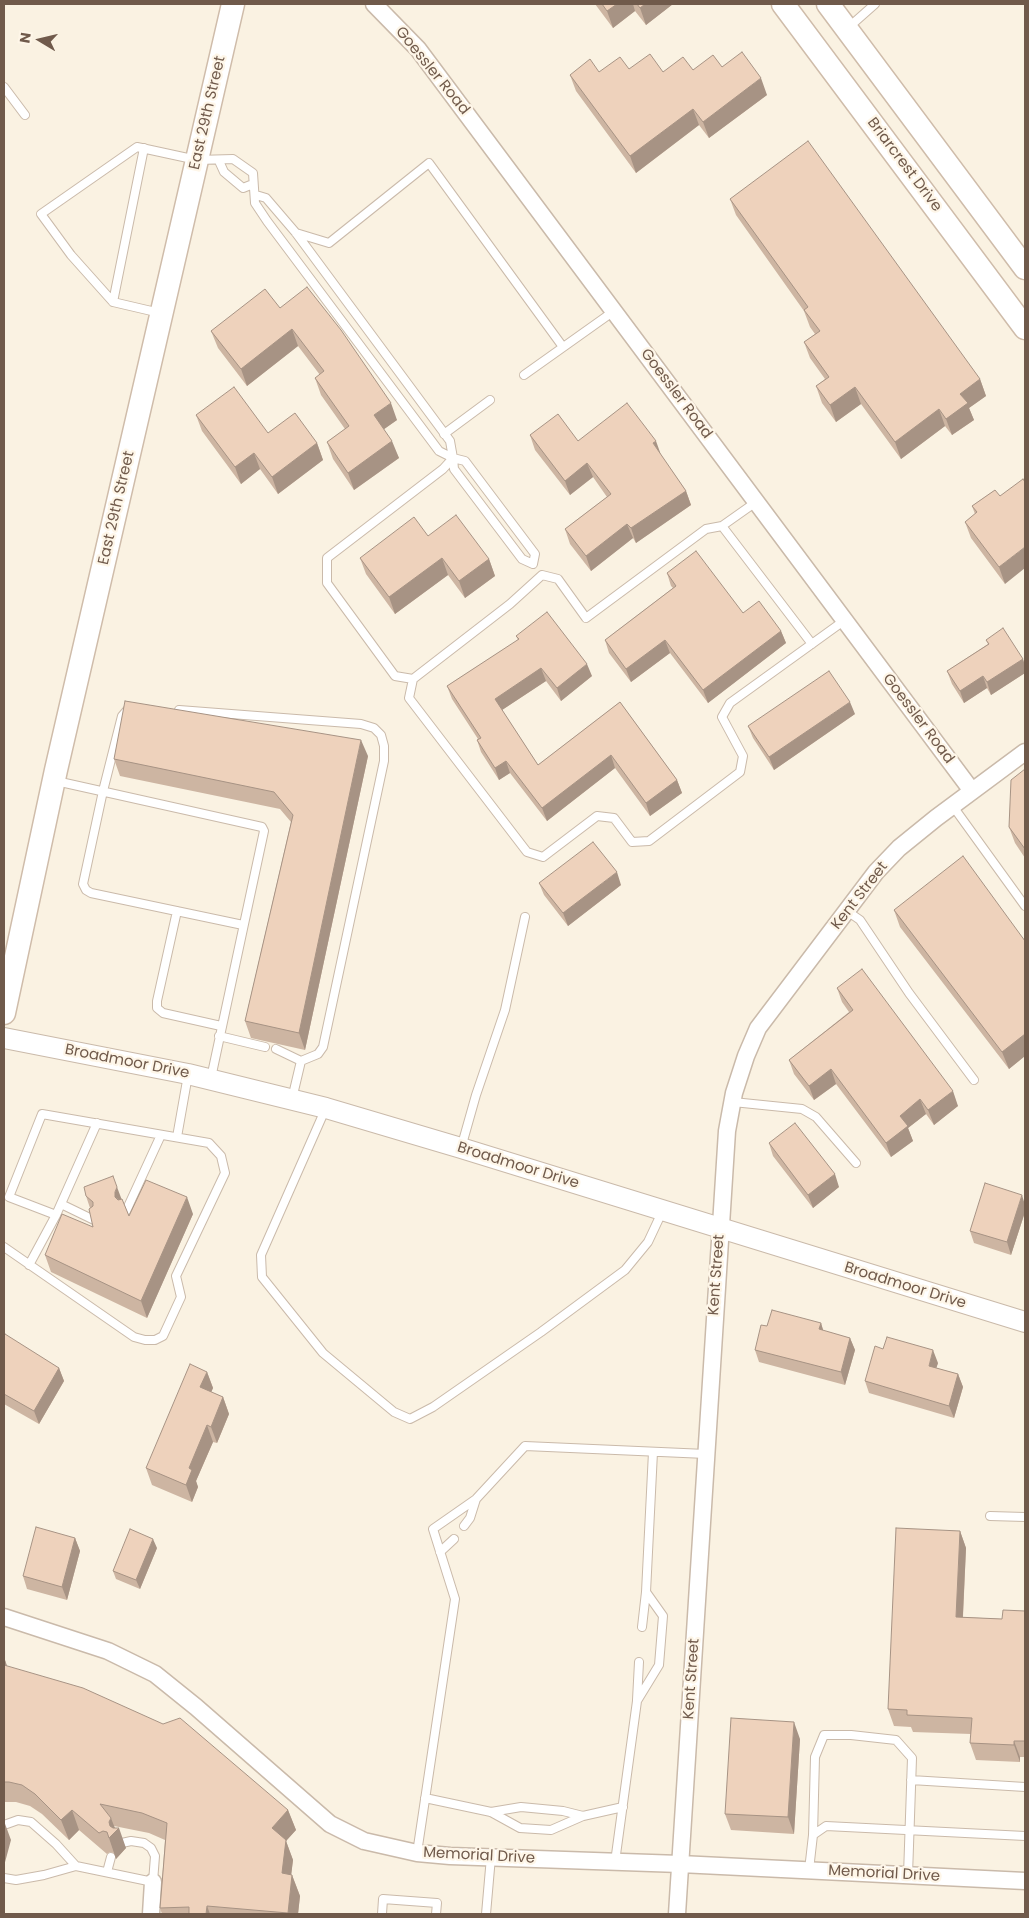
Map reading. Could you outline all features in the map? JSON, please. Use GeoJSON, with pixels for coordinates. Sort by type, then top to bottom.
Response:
{"type":"FeatureCollection","features":[{"type":"Feature","properties":{"kind":"main road","name":"East 29th Street"},"geometry":{"type":"LineString","coordinates":[[4,1013],[54,780],[162,313],[208,161],[233,4]]}},
{"type":"Feature","properties":{"kind":"main road","name":"Briarcrest Drive"},"geometry":{"type":"LineString","coordinates":[[783,4],[1025,328]]}},
{"type":"Feature","properties":{"kind":"main road"},"geometry":{"type":"LineString","coordinates":[[828,4],[1025,268]]}},
{"type":"Feature","properties":{"kind":"main road"},"geometry":{"type":"LineString","coordinates":[[820,53],[846,30]]}},
{"type":"Feature","properties":{"kind":"street","name":"Goessler Road"},"geometry":{"type":"LineString","coordinates":[[374,4],[418,49],[972,791]]}},
{"type":"Feature","properties":{"kind":"street","name":"Kent Street"},"geometry":{"type":"LineString","coordinates":[[676,1914],[720,1229],[728,1132],[733,1102],[746,1056],[758,1028],[876,872],[899,848],[1025,752]]}},
{"type":"Feature","properties":{"kind":"street","name":"Broadmoor Drive"},"geometry":{"type":"LineString","coordinates":[[4,1038],[188,1074],[326,1108],[462,1148],[1025,1322]]}},
{"type":"Feature","properties":{"kind":"street","name":"Memorial Drive"},"geometry":{"type":"LineString","coordinates":[[4,1617],[108,1651],[155,1674],[330,1824],[364,1842],[417,1853],[1025,1881]]}},
{"type":"Feature","properties":{"kind":"street"},"geometry":{"type":"LineString","coordinates":[[151,1914],[152,1882]]}},
{"type":"Feature","properties":{"kind":"lane"},"geometry":{"type":"LineString","coordinates":[[846,30],[875,4]]}},
{"type":"Feature","properties":{"kind":"lane"},"geometry":{"type":"LineString","coordinates":[[4,87],[26,115]]}},
{"type":"Feature","properties":{"kind":"lane"},"geometry":{"type":"LineString","coordinates":[[162,313],[113,302],[71,255],[41,214],[137,147],[208,161],[233,159],[253,173],[256,195],[255,204],[267,221],[439,451],[453,458],[466,461],[535,554],[534,564]]}},
{"type":"Feature","properties":{"kind":"lane"},"geometry":{"type":"LineString","coordinates":[[113,302],[144,148]]}},
{"type":"Feature","properties":{"kind":"lane"},"geometry":{"type":"LineString","coordinates":[[208,161],[244,188],[253,184]]}},
{"type":"Feature","properties":{"kind":"lane"},"geometry":{"type":"LineString","coordinates":[[296,234],[329,244],[429,163],[563,347]]}},
{"type":"Feature","properties":{"kind":"lane"},"geometry":{"type":"LineString","coordinates":[[256,195],[266,198],[296,234],[450,442],[454,470],[516,552],[522,559],[534,564],[542,575],[558,579],[586,618],[706,529],[722,526],[756,502]]}},
{"type":"Feature","properties":{"kind":"lane"},"geometry":{"type":"LineString","coordinates":[[524,375],[614,310]]}},
{"type":"Feature","properties":{"kind":"lane"},"geometry":{"type":"LineString","coordinates":[[444,434],[490,400]]}},
{"type":"Feature","properties":{"kind":"lane"},"geometry":{"type":"LineString","coordinates":[[453,458],[443,469],[327,558],[327,583],[395,676],[412,678],[510,604],[542,575]]}},
{"type":"Feature","properties":{"kind":"lane"},"geometry":{"type":"LineString","coordinates":[[722,526],[812,644]]}},
{"type":"Feature","properties":{"kind":"lane"},"geometry":{"type":"LineString","coordinates":[[412,678],[409,698],[527,852],[543,857],[597,816],[614,818],[632,842],[649,841],[740,772],[744,756],[722,717],[730,703],[845,620]]}},
{"type":"Feature","properties":{"kind":"lane"},"geometry":{"type":"LineString","coordinates":[[132,707],[122,716],[103,791],[83,884],[86,890],[91,893],[243,925]]}},
{"type":"Feature","properties":{"kind":"lane"},"geometry":{"type":"LineString","coordinates":[[172,710],[361,724],[374,728],[381,735],[384,746],[384,761],[324,1047],[318,1054],[301,1061],[276,1049]]}},
{"type":"Feature","properties":{"kind":"lane"},"geometry":{"type":"LineString","coordinates":[[54,780],[262,827],[264,831],[210,1080]]}},
{"type":"Feature","properties":{"kind":"lane"},"geometry":{"type":"LineString","coordinates":[[952,806],[1025,906]]}},
{"type":"Feature","properties":{"kind":"lane"},"geometry":{"type":"LineString","coordinates":[[177,911],[158,1008],[163,1014],[221,1026]]}},
{"type":"Feature","properties":{"kind":"lane"},"geometry":{"type":"LineString","coordinates":[[847,912],[860,920],[909,993],[974,1080]]}},
{"type":"Feature","properties":{"kind":"lane"},"geometry":{"type":"LineString","coordinates":[[462,1148],[476,1095],[505,1010],[525,917]]}},
{"type":"Feature","properties":{"kind":"lane"},"geometry":{"type":"LineString","coordinates":[[219,1036],[265,1047]]}},
{"type":"Feature","properties":{"kind":"lane"},"geometry":{"type":"LineString","coordinates":[[291,1100],[301,1061]]}},
{"type":"Feature","properties":{"kind":"lane"},"geometry":{"type":"LineString","coordinates":[[177,1137],[188,1074]]}},
{"type":"Feature","properties":{"kind":"lane"},"geometry":{"type":"LineString","coordinates":[[733,1102],[802,1109],[816,1116],[856,1163]]}},
{"type":"Feature","properties":{"kind":"lane"},"geometry":{"type":"LineString","coordinates":[[326,1108],[261,1256],[262,1277],[323,1353],[394,1412],[410,1419],[434,1407],[625,1270],[648,1242],[662,1210]]}},
{"type":"Feature","properties":{"kind":"lane"},"geometry":{"type":"LineString","coordinates":[[4,1247],[134,1337],[155,1340],[163,1336],[181,1297],[176,1276],[225,1173],[221,1156],[209,1143],[42,1114],[9,1197],[56,1215]]}},
{"type":"Feature","properties":{"kind":"lane"},"geometry":{"type":"LineString","coordinates":[[29,1265],[56,1215],[97,1124]]}},
{"type":"Feature","properties":{"kind":"lane"},"geometry":{"type":"LineString","coordinates":[[126,1211],[162,1135]]}},
{"type":"Feature","properties":{"kind":"lane"},"geometry":{"type":"LineString","coordinates":[[61,1204],[94,1220]]}},
{"type":"Feature","properties":{"kind":"lane"},"geometry":{"type":"LineString","coordinates":[[417,1853],[455,1599],[433,1529],[476,1499],[525,1446],[706,1454]]}},
{"type":"Feature","properties":{"kind":"lane"},"geometry":{"type":"LineString","coordinates":[[642,1627],[646,1592],[653,1452]]}},
{"type":"Feature","properties":{"kind":"lane"},"geometry":{"type":"LineString","coordinates":[[464,1526],[470,1518],[476,1499]]}},
{"type":"Feature","properties":{"kind":"lane"},"geometry":{"type":"LineString","coordinates":[[990,1516],[1025,1517]]}},
{"type":"Feature","properties":{"kind":"lane"},"geometry":{"type":"LineString","coordinates":[[440,1552],[454,1539]]}},
{"type":"Feature","properties":{"kind":"lane"},"geometry":{"type":"LineString","coordinates":[[637,1701],[659,1665],[663,1616],[646,1592]]}},
{"type":"Feature","properties":{"kind":"lane"},"geometry":{"type":"LineString","coordinates":[[615,1862],[637,1701],[639,1662]]}},
{"type":"Feature","properties":{"kind":"lane"},"geometry":{"type":"LineString","coordinates":[[809,1870],[815,1757],[824,1735],[851,1735],[896,1740],[912,1758],[908,1875]]}},
{"type":"Feature","properties":{"kind":"lane"},"geometry":{"type":"LineString","coordinates":[[912,1780],[1025,1787]]}},
{"type":"Feature","properties":{"kind":"lane"},"geometry":{"type":"LineString","coordinates":[[425,1798],[491,1812],[520,1828],[551,1830],[582,1816],[623,1806]]}},
{"type":"Feature","properties":{"kind":"lane"},"geometry":{"type":"LineString","coordinates":[[491,1812],[521,1807],[582,1816]]}},
{"type":"Feature","properties":{"kind":"lane"},"geometry":{"type":"LineString","coordinates":[[4,1825],[18,1820],[31,1822],[56,1844],[76,1866]]}},
{"type":"Feature","properties":{"kind":"lane"},"geometry":{"type":"LineString","coordinates":[[812,1835],[826,1826],[1025,1836]]}},
{"type":"Feature","properties":{"kind":"lane"},"geometry":{"type":"LineString","coordinates":[[4,1878],[16,1880],[76,1866],[152,1882],[155,1856],[152,1848],[144,1843],[131,1841],[122,1843]]}},
{"type":"Feature","properties":{"kind":"lane"},"geometry":{"type":"LineString","coordinates":[[107,1872],[111,1857]]}},
{"type":"Feature","properties":{"kind":"lane"},"geometry":{"type":"LineString","coordinates":[[486,1914],[491,1857]]}},
{"type":"Feature","properties":{"kind":"lane"},"geometry":{"type":"LineString","coordinates":[[382,1914],[383,1899],[437,1902],[436,1914]]}},
{"type":"Feature","properties":{"kind":"building"},"geometry":{"type":"Polygon","coordinates":[[[602,4],[617,4],[607,11],[602,4]]]}},
{"type":"Feature","properties":{"kind":"building"},"geometry":{"type":"Polygon","coordinates":[[[637,4],[645,4],[640,8],[637,4]]]}},
{"type":"Feature","properties":{"kind":"building"},"geometry":{"type":"Polygon","coordinates":[[[742,52],[761,78],[703,122],[693,109],[630,156],[570,75],[590,59],[599,72],[620,57],[629,69],[650,54],[663,72],[683,57],[693,70],[713,55],[722,67],[742,52]]]}},
{"type":"Feature","properties":{"kind":"building"},"geometry":{"type":"Polygon","coordinates":[[[808,141],[980,379],[960,394],[968,403],[946,419],[939,409],[895,442],[855,387],[830,405],[816,386],[829,377],[804,342],[820,331],[804,310],[808,307],[730,199],[808,141]]]}},
{"type":"Feature","properties":{"kind":"building"},"geometry":{"type":"Polygon","coordinates":[[[307,287],[341,330],[391,403],[374,415],[392,441],[348,473],[327,442],[349,426],[315,378],[324,371],[292,329],[241,369],[211,331],[265,289],[280,308],[307,287]]]}},
{"type":"Feature","properties":{"kind":"building"},"geometry":{"type":"Polygon","coordinates":[[[234,387],[268,433],[295,413],[317,443],[272,477],[254,453],[235,467],[196,415],[234,387]]]}},
{"type":"Feature","properties":{"kind":"building"},"geometry":{"type":"Polygon","coordinates":[[[627,403],[656,441],[653,443],[686,491],[631,528],[627,524],[586,556],[565,529],[611,494],[587,463],[565,481],[530,435],[558,414],[578,441],[627,403]]]}},
{"type":"Feature","properties":{"kind":"building"},"geometry":{"type":"Polygon","coordinates":[[[1023,479],[1025,482],[1025,547],[999,567],[965,522],[977,512],[972,506],[995,490],[1000,496],[1023,479]]]}},
{"type":"Feature","properties":{"kind":"building"},"geometry":{"type":"Polygon","coordinates":[[[456,515],[489,559],[459,581],[442,558],[389,597],[360,558],[414,517],[428,536],[456,515]]]}},
{"type":"Feature","properties":{"kind":"building"},"geometry":{"type":"Polygon","coordinates":[[[696,551],[743,613],[759,601],[781,631],[703,690],[665,640],[626,669],[605,640],[676,586],[667,573],[696,551]]]}},
{"type":"Feature","properties":{"kind":"building"},"geometry":{"type":"Polygon","coordinates":[[[547,612],[587,664],[557,688],[541,668],[495,699],[538,765],[620,702],[677,780],[646,803],[611,755],[542,808],[506,761],[495,768],[477,740],[481,738],[447,686],[519,639],[516,636],[547,612]]]}},
{"type":"Feature","properties":{"kind":"building"},"geometry":{"type":"Polygon","coordinates":[[[1003,628],[1023,659],[987,682],[983,676],[960,691],[947,671],[989,644],[986,640],[1003,628]]]}},
{"type":"Feature","properties":{"kind":"building"},"geometry":{"type":"Polygon","coordinates":[[[829,671],[850,702],[769,757],[748,726],[829,671]]]}},
{"type":"Feature","properties":{"kind":"building"},"geometry":{"type":"Polygon","coordinates":[[[125,701],[361,740],[299,1033],[245,1021],[293,815],[274,792],[114,759],[125,701]]]}},
{"type":"Feature","properties":{"kind":"building"},"geometry":{"type":"Polygon","coordinates":[[[1025,769],[1025,849],[1009,827],[1011,780],[1025,769]]]}},
{"type":"Feature","properties":{"kind":"building"},"geometry":{"type":"Polygon","coordinates":[[[593,842],[617,872],[563,913],[539,883],[593,842]]]}},
{"type":"Feature","properties":{"kind":"building"},"geometry":{"type":"Polygon","coordinates":[[[963,856],[1025,941],[1025,1034],[1002,1052],[894,910],[963,856]]]}},
{"type":"Feature","properties":{"kind":"building"},"geometry":{"type":"Polygon","coordinates":[[[862,969],[953,1091],[928,1110],[920,1099],[900,1116],[908,1126],[886,1143],[831,1069],[809,1086],[789,1060],[853,1010],[837,988],[862,969]]]}},
{"type":"Feature","properties":{"kind":"building"},"geometry":{"type":"Polygon","coordinates":[[[795,1123],[835,1174],[808,1195],[769,1143],[795,1123]]]}},
{"type":"Feature","properties":{"kind":"building"},"geometry":{"type":"Polygon","coordinates":[[[113,1176],[117,1187],[115,1197],[118,1200],[122,1199],[129,1216],[146,1180],[187,1197],[141,1301],[45,1255],[62,1214],[93,1227],[89,1209],[93,1206],[93,1202],[86,1196],[84,1187],[113,1176]]]}},
{"type":"Feature","properties":{"kind":"building"},"geometry":{"type":"Polygon","coordinates":[[[985,1183],[1022,1195],[1007,1242],[970,1231],[985,1183]]]}},
{"type":"Feature","properties":{"kind":"building"},"geometry":{"type":"Polygon","coordinates":[[[772,1310],[821,1323],[819,1329],[850,1338],[841,1372],[755,1350],[761,1325],[767,1326],[772,1310]]]}},
{"type":"Feature","properties":{"kind":"building"},"geometry":{"type":"Polygon","coordinates":[[[5,1334],[59,1368],[34,1411],[4,1394],[5,1334]]]}},
{"type":"Feature","properties":{"kind":"building"},"geometry":{"type":"Polygon","coordinates":[[[887,1337],[933,1350],[929,1366],[958,1374],[949,1406],[865,1381],[875,1346],[883,1349],[887,1337]]]}},
{"type":"Feature","properties":{"kind":"building"},"geometry":{"type":"Polygon","coordinates":[[[190,1364],[207,1372],[200,1387],[223,1397],[211,1427],[207,1425],[189,1468],[192,1470],[186,1485],[146,1468],[190,1364]]]}},
{"type":"Feature","properties":{"kind":"building"},"geometry":{"type":"Polygon","coordinates":[[[36,1527],[75,1538],[62,1587],[23,1576],[36,1527]]]}},
{"type":"Feature","properties":{"kind":"building"},"geometry":{"type":"Polygon","coordinates":[[[896,1528],[960,1531],[956,1617],[1002,1619],[1003,1610],[1025,1611],[1025,1741],[1014,1741],[1014,1745],[970,1743],[972,1718],[907,1715],[907,1710],[888,1709],[896,1528]]]}},
{"type":"Feature","properties":{"kind":"building"},"geometry":{"type":"Polygon","coordinates":[[[130,1529],[153,1539],[136,1580],[113,1571],[130,1529]]]}},
{"type":"Feature","properties":{"kind":"building"},"geometry":{"type":"Polygon","coordinates":[[[4,1665],[83,1688],[163,1724],[180,1718],[288,1810],[272,1828],[286,1840],[282,1873],[292,1875],[288,1913],[207,1906],[206,1914],[189,1914],[189,1907],[160,1908],[167,1823],[142,1813],[100,1804],[111,1818],[110,1826],[119,1828],[109,1838],[107,1832],[99,1833],[72,1810],[61,1820],[35,1794],[22,1785],[4,1782],[4,1665]]]}},
{"type":"Feature","properties":{"kind":"building"},"geometry":{"type":"Polygon","coordinates":[[[731,1718],[794,1722],[788,1817],[725,1814],[731,1718]]]}}]}
